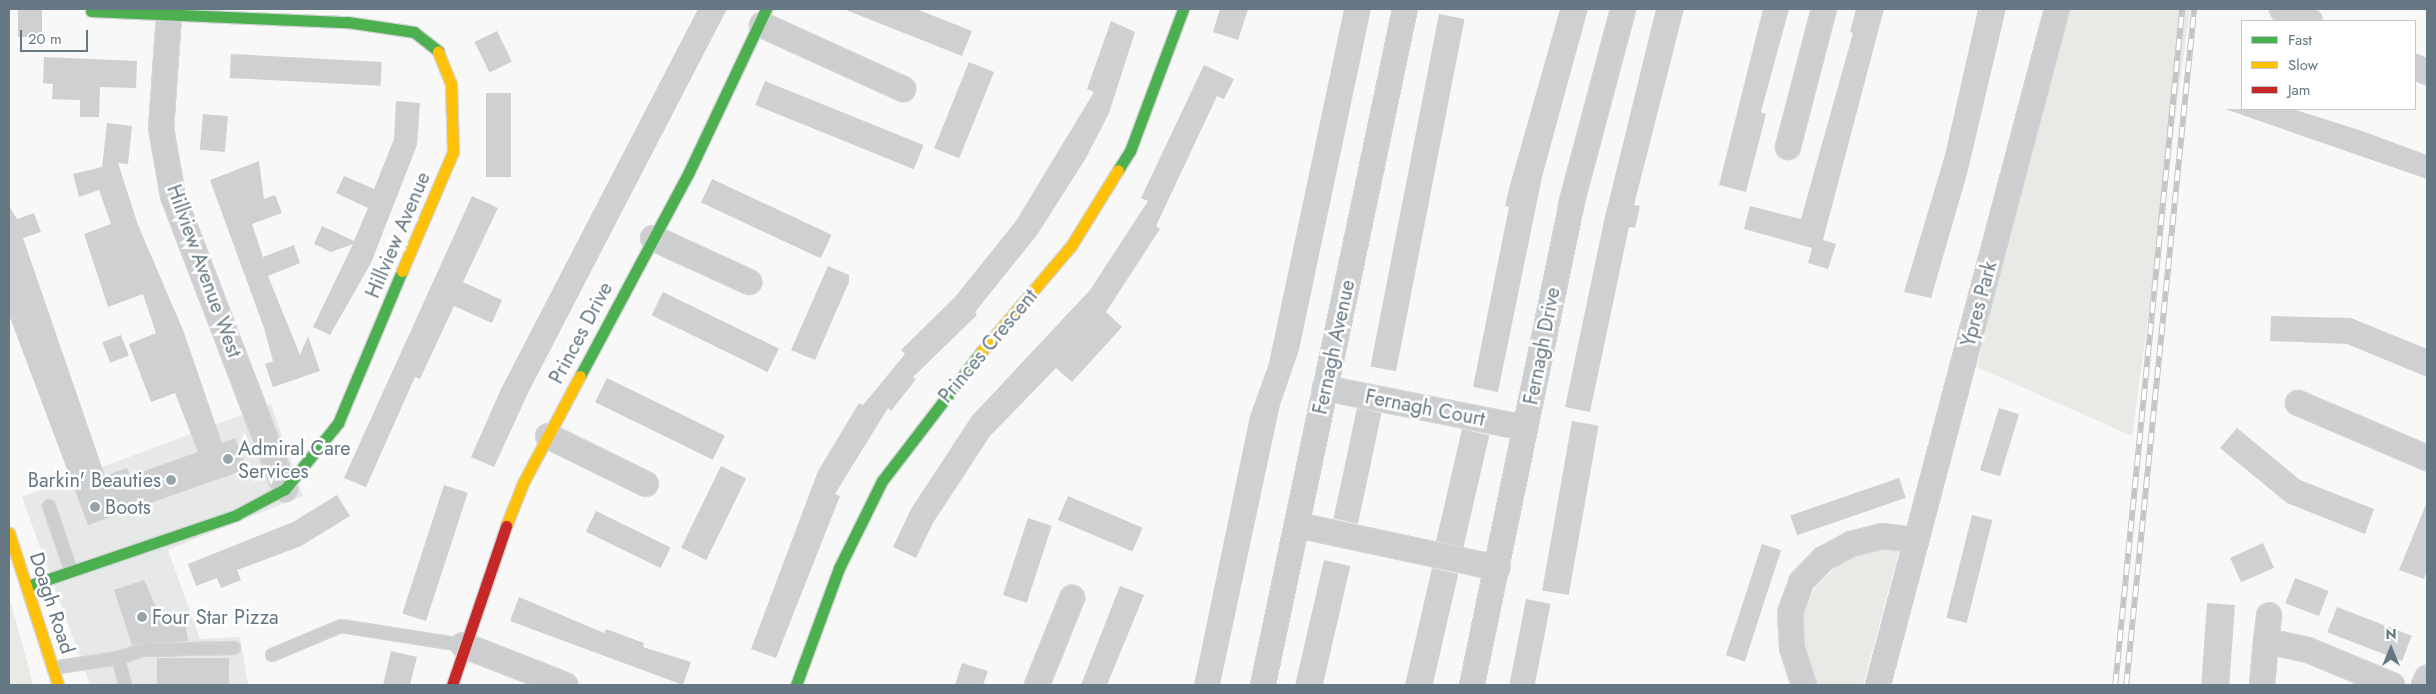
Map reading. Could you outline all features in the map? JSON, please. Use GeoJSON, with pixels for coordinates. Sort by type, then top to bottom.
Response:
{"type":"FeatureCollection","features":[{"type":"Feature","properties":{"kind":"street","name":"Princes Crescent"},"geometry":{"type":"LineString","coordinates":[[796,685],[838,568],[882,481],[952,386],[1071,246],[1130,151],[1183,9]]}},
{"type":"Feature","properties":{"kind":"street","name":"Fernagh Avenue"},"geometry":{"type":"LineString","coordinates":[[1263,685],[1405,9]]}},
{"type":"Feature","properties":{"kind":"street","name":"Fernagh Drive"},"geometry":{"type":"LineString","coordinates":[[1472,685],[1570,205],[1623,9]]}},
{"type":"Feature","properties":{"kind":"street"},"geometry":{"type":"LineString","coordinates":[[1788,146],[1824,9]]}},
{"type":"Feature","properties":{"kind":"street","name":"Ypres Park"},"geometry":{"type":"LineString","coordinates":[[1878,685],[1914,540],[2056,9]]}},
{"type":"Feature","properties":{"kind":"street"},"geometry":{"type":"LineString","coordinates":[[2282,9],[2308,20]]}},
{"type":"Feature","properties":{"kind":"street","name":"Hillview Avenue"},"geometry":{"type":"LineString","coordinates":[[28,586],[236,514],[285,489],[338,423],[454,152],[451,84],[436,47],[414,32],[347,22],[92,11]]}},
{"type":"Feature","properties":{"kind":"street","name":"Hillview Avenue West"},"geometry":{"type":"LineString","coordinates":[[169,15],[161,128],[174,196],[285,489]]}},
{"type":"Feature","properties":{"kind":"street"},"geometry":{"type":"LineString","coordinates":[[764,17],[903,89]]}},
{"type":"Feature","properties":{"kind":"street","name":"Princes Drive"},"geometry":{"type":"LineString","coordinates":[[452,685],[462,645],[522,483],[653,238],[764,17]]}},
{"type":"Feature","properties":{"kind":"street"},"geometry":{"type":"LineString","coordinates":[[653,238],[749,282]]}},
{"type":"Feature","properties":{"kind":"street","name":"Fernagh Court"},"geometry":{"type":"LineString","coordinates":[[1325,388],[1525,428]]}},
{"type":"Feature","properties":{"kind":"street"},"geometry":{"type":"LineString","coordinates":[[2298,403],[2427,458]]}},
{"type":"Feature","properties":{"kind":"street"},"geometry":{"type":"LineString","coordinates":[[548,436],[646,484]]}},
{"type":"Feature","properties":{"kind":"street"},"geometry":{"type":"LineString","coordinates":[[1297,525],[1497,568]]}},
{"type":"Feature","properties":{"kind":"street","name":"Doagh Road"},"geometry":{"type":"LineString","coordinates":[[9,532],[28,586],[58,685]]}},
{"type":"Feature","properties":{"kind":"street"},"geometry":{"type":"LineString","coordinates":[[1804,685],[1792,648],[1791,622],[1801,582],[1823,559],[1851,544],[1882,536],[1914,540]]}},
{"type":"Feature","properties":{"kind":"street"},"geometry":{"type":"LineString","coordinates":[[1037,685],[1072,598]]}},
{"type":"Feature","properties":{"kind":"street"},"geometry":{"type":"LineString","coordinates":[[2262,685],[2269,615]]}},
{"type":"Feature","properties":{"kind":"street"},"geometry":{"type":"LineString","coordinates":[[2266,641],[2308,650],[2392,685]]}},
{"type":"Feature","properties":{"kind":"street"},"geometry":{"type":"LineString","coordinates":[[462,645],[565,685]]}},
{"type":"Feature","properties":{"kind":"street"},"geometry":{"type":"LineString","coordinates":[[2424,685],[2427,678]]}},
{"type":"Feature","properties":{"kind":"lane"},"geometry":{"type":"LineString","coordinates":[[49,506],[71,571]]}},
{"type":"Feature","properties":{"kind":"lane"},"geometry":{"type":"LineString","coordinates":[[272,655],[341,626],[462,645]]}},
{"type":"Feature","properties":{"kind":"lane"},"geometry":{"type":"LineString","coordinates":[[53,668],[118,658],[143,650],[234,648]]}},
{"type":"Feature","properties":{"kind":"lane"},"geometry":{"type":"LineString","coordinates":[[118,658],[126,685]]}},
{"type":"Feature","properties":{"kind":"shaded area"},"geometry":{"type":"Polygon","coordinates":[[[2061,9],[2190,9],[2132,436],[1977,367],[2061,9]]]}},
{"type":"Feature","properties":{"kind":"shaded area"},"geometry":{"type":"Polygon","coordinates":[[[271,404],[303,496],[168,550],[200,639],[240,637],[248,685],[90,685],[22,497],[271,404]]]}},
{"type":"Feature","properties":{"kind":"shaded area"},"geometry":{"type":"Polygon","coordinates":[[[1866,547],[1899,551],[1863,685],[1814,685],[1799,638],[1802,610],[1817,586],[1839,564],[1866,547]]]}},
{"type":"Feature","properties":{"kind":"shaded area"},"geometry":{"type":"Polygon","coordinates":[[[9,597],[28,665],[33,685],[9,685],[9,597]]]}},
{"type":"Feature","properties":{"kind":"building"},"geometry":{"type":"Polygon","coordinates":[[[18,9],[42,9],[42,37],[18,37],[18,9]]]}},
{"type":"Feature","properties":{"kind":"building"},"geometry":{"type":"Polygon","coordinates":[[[698,9],[727,9],[529,391],[494,467],[471,457],[501,389],[698,9]]]}},
{"type":"Feature","properties":{"kind":"building"},"geometry":{"type":"Polygon","coordinates":[[[916,9],[972,31],[962,56],[846,10],[916,9]]]}},
{"type":"Feature","properties":{"kind":"building"},"geometry":{"type":"Polygon","coordinates":[[[1220,9],[1248,9],[1238,40],[1213,32],[1220,9]]]}},
{"type":"Feature","properties":{"kind":"building"},"geometry":{"type":"Polygon","coordinates":[[[1344,9],[1371,9],[1299,350],[1280,405],[1220,685],[1194,685],[1250,416],[1269,363],[1344,9]]]}},
{"type":"Feature","properties":{"kind":"building"},"geometry":{"type":"Polygon","coordinates":[[[1560,9],[1588,9],[1542,177],[1498,392],[1473,387],[1509,207],[1505,206],[1560,9]]]}},
{"type":"Feature","properties":{"kind":"building"},"geometry":{"type":"Polygon","coordinates":[[[1656,9],[1684,9],[1634,205],[1640,206],[1635,228],[1629,227],[1590,412],[1565,407],[1604,221],[1656,9]]]}},
{"type":"Feature","properties":{"kind":"building"},"geometry":{"type":"Polygon","coordinates":[[[1763,9],[1789,9],[1761,112],[1766,114],[1746,192],[1719,185],[1763,9]]]}},
{"type":"Feature","properties":{"kind":"building"},"geometry":{"type":"Polygon","coordinates":[[[1856,9],[1884,9],[1823,240],[1836,244],[1828,269],[1808,263],[1812,248],[1744,229],[1750,206],[1801,219],[1853,33],[1850,32],[1856,9]]]}},
{"type":"Feature","properties":{"kind":"building"},"geometry":{"type":"Polygon","coordinates":[[[1978,9],[2006,9],[1967,174],[1931,298],[1904,292],[1945,155],[1978,9]]]}},
{"type":"Feature","properties":{"kind":"building"},"geometry":{"type":"Polygon","coordinates":[[[1439,14],[1465,19],[1396,371],[1370,366],[1439,14]]]}},
{"type":"Feature","properties":{"kind":"building"},"geometry":{"type":"Polygon","coordinates":[[[1111,21],[1135,32],[1109,113],[1086,158],[1037,235],[975,312],[977,315],[913,377],[916,379],[891,411],[888,408],[835,494],[840,496],[776,658],[751,649],[818,471],[859,403],[863,405],[905,354],[901,350],[955,297],[1016,221],[1094,92],[1087,89],[1111,21]]]}},
{"type":"Feature","properties":{"kind":"building"},"geometry":{"type":"Polygon","coordinates":[[[497,31],[512,62],[489,73],[475,42],[497,31]]]}},
{"type":"Feature","properties":{"kind":"building"},"geometry":{"type":"Polygon","coordinates":[[[231,54],[382,62],[381,86],[230,78],[231,54]]]}},
{"type":"Feature","properties":{"kind":"building"},"geometry":{"type":"Polygon","coordinates":[[[44,57],[137,61],[136,88],[100,87],[99,117],[80,117],[80,100],[52,99],[53,84],[43,83],[44,57]]]}},
{"type":"Feature","properties":{"kind":"building"},"geometry":{"type":"Polygon","coordinates":[[[969,62],[994,72],[959,158],[934,148],[969,62]]]}},
{"type":"Feature","properties":{"kind":"building"},"geometry":{"type":"Polygon","coordinates":[[[1204,65],[1234,79],[1224,99],[1217,96],[1156,226],[1160,229],[1106,312],[1122,327],[1072,382],[1056,368],[990,436],[933,523],[916,558],[893,547],[911,509],[972,416],[1090,290],[1148,201],[1141,198],[1204,65]]]}},
{"type":"Feature","properties":{"kind":"building"},"geometry":{"type":"Polygon","coordinates":[[[765,81],[924,145],[914,169],[755,105],[765,81]]]}},
{"type":"Feature","properties":{"kind":"building"},"geometry":{"type":"Polygon","coordinates":[[[486,93],[511,93],[511,177],[486,177],[486,93]]]}},
{"type":"Feature","properties":{"kind":"building"},"geometry":{"type":"Polygon","coordinates":[[[396,101],[420,103],[417,145],[371,263],[330,335],[313,327],[353,244],[331,252],[314,244],[322,226],[354,241],[368,208],[336,193],[344,176],[374,189],[394,139],[396,101]]]}},
{"type":"Feature","properties":{"kind":"building"},"geometry":{"type":"Polygon","coordinates":[[[2225,109],[2296,110],[2362,131],[2427,155],[2427,179],[2225,109]]]}},
{"type":"Feature","properties":{"kind":"building"},"geometry":{"type":"Polygon","coordinates":[[[203,114],[228,116],[225,152],[200,150],[203,114]]]}},
{"type":"Feature","properties":{"kind":"building"},"geometry":{"type":"Polygon","coordinates":[[[107,123],[132,126],[128,164],[118,163],[138,225],[183,330],[222,443],[235,438],[247,469],[88,525],[9,315],[9,206],[17,219],[34,213],[41,232],[23,238],[105,476],[127,468],[130,476],[198,452],[175,393],[151,402],[129,344],[156,333],[143,294],[108,307],[84,234],[111,224],[99,190],[79,197],[73,174],[102,167],[107,123]]]}},
{"type":"Feature","properties":{"kind":"building"},"geometry":{"type":"Polygon","coordinates":[[[259,161],[264,199],[275,195],[282,213],[252,224],[263,257],[294,245],[300,263],[268,276],[300,355],[308,336],[320,371],[273,387],[265,364],[273,361],[264,328],[210,180],[259,161]]]}},
{"type":"Feature","properties":{"kind":"building"},"geometry":{"type":"Polygon","coordinates":[[[712,179],[832,235],[821,258],[701,203],[712,179]]]}},
{"type":"Feature","properties":{"kind":"building"},"geometry":{"type":"Polygon","coordinates":[[[472,196],[498,208],[463,282],[502,300],[492,323],[454,306],[420,379],[415,377],[366,487],[344,478],[472,196]]]}},
{"type":"Feature","properties":{"kind":"building"},"geometry":{"type":"Polygon","coordinates":[[[828,266],[849,275],[849,282],[815,360],[791,350],[828,266]]]}},
{"type":"Feature","properties":{"kind":"building"},"geometry":{"type":"Polygon","coordinates":[[[663,292],[779,349],[768,372],[652,315],[663,292]]]}},
{"type":"Feature","properties":{"kind":"building"},"geometry":{"type":"Polygon","coordinates":[[[2271,316],[2351,318],[2427,349],[2427,377],[2347,344],[2270,341],[2271,316]]]}},
{"type":"Feature","properties":{"kind":"building"},"geometry":{"type":"Polygon","coordinates":[[[121,335],[129,356],[110,363],[102,342],[121,335]]]}},
{"type":"Feature","properties":{"kind":"building"},"geometry":{"type":"Polygon","coordinates":[[[607,378],[725,435],[713,460],[595,402],[607,378]]]}},
{"type":"Feature","properties":{"kind":"building"},"geometry":{"type":"Polygon","coordinates":[[[1357,408],[1381,413],[1358,524],[1334,519],[1357,408]]]}},
{"type":"Feature","properties":{"kind":"building"},"geometry":{"type":"Polygon","coordinates":[[[1999,408],[2019,414],[2000,476],[1980,470],[1999,408]]]}},
{"type":"Feature","properties":{"kind":"building"},"geometry":{"type":"Polygon","coordinates":[[[1572,421],[1599,426],[1569,595],[1542,590],[1572,421]]]}},
{"type":"Feature","properties":{"kind":"building"},"geometry":{"type":"Polygon","coordinates":[[[2237,428],[2300,480],[2374,509],[2365,534],[2287,503],[2220,448],[2237,428]]]}},
{"type":"Feature","properties":{"kind":"building"},"geometry":{"type":"Polygon","coordinates":[[[1462,429],[1489,435],[1463,547],[1436,541],[1462,429]]]}},
{"type":"Feature","properties":{"kind":"building"},"geometry":{"type":"Polygon","coordinates":[[[721,466],[746,478],[706,560],[681,548],[721,466]]]}},
{"type":"Feature","properties":{"kind":"building"},"geometry":{"type":"Polygon","coordinates":[[[1899,478],[1906,498],[1797,535],[1790,515],[1899,478]]]}},
{"type":"Feature","properties":{"kind":"building"},"geometry":{"type":"Polygon","coordinates":[[[444,485],[468,493],[426,621],[402,613],[444,485]]]}},
{"type":"Feature","properties":{"kind":"building"},"geometry":{"type":"Polygon","coordinates":[[[337,495],[350,516],[301,546],[237,570],[241,580],[221,588],[217,578],[196,586],[188,564],[293,522],[337,495]]]}},
{"type":"Feature","properties":{"kind":"building"},"geometry":{"type":"Polygon","coordinates":[[[1068,496],[1143,528],[1132,552],[1058,520],[1068,496]]]}},
{"type":"Feature","properties":{"kind":"building"},"geometry":{"type":"Polygon","coordinates":[[[2427,502],[2427,570],[2424,579],[2399,570],[2427,502]]]}},
{"type":"Feature","properties":{"kind":"building"},"geometry":{"type":"Polygon","coordinates":[[[596,511],[671,547],[661,568],[586,532],[596,511]]]}},
{"type":"Feature","properties":{"kind":"building"},"geometry":{"type":"Polygon","coordinates":[[[1972,515],[1992,520],[1967,623],[1946,618],[1972,515]]]}},
{"type":"Feature","properties":{"kind":"building"},"geometry":{"type":"Polygon","coordinates":[[[1028,518],[1052,526],[1027,603],[1003,595],[1028,518]]]}},
{"type":"Feature","properties":{"kind":"building"},"geometry":{"type":"Polygon","coordinates":[[[2263,543],[2274,568],[2241,582],[2230,558],[2263,543]]]}},
{"type":"Feature","properties":{"kind":"building"},"geometry":{"type":"Polygon","coordinates":[[[1762,544],[1781,550],[1745,661],[1726,655],[1762,544]]]}},
{"type":"Feature","properties":{"kind":"building"},"geometry":{"type":"Polygon","coordinates":[[[1324,560],[1350,566],[1323,685],[1295,685],[1324,560]]]}},
{"type":"Feature","properties":{"kind":"building"},"geometry":{"type":"Polygon","coordinates":[[[1432,568],[1458,574],[1433,685],[1405,684],[1432,568]]]}},
{"type":"Feature","properties":{"kind":"building"},"geometry":{"type":"Polygon","coordinates":[[[2295,578],[2329,591],[2319,616],[2285,603],[2295,578]]]}},
{"type":"Feature","properties":{"kind":"building"},"geometry":{"type":"Polygon","coordinates":[[[144,580],[162,620],[184,612],[188,641],[132,645],[114,590],[144,580]]]}},
{"type":"Feature","properties":{"kind":"building"},"geometry":{"type":"Polygon","coordinates":[[[1120,586],[1144,595],[1107,685],[1081,685],[1120,586]]]}},
{"type":"Feature","properties":{"kind":"building"},"geometry":{"type":"Polygon","coordinates":[[[519,597],[604,633],[606,629],[644,643],[643,647],[691,662],[683,685],[510,621],[519,597]]]}},
{"type":"Feature","properties":{"kind":"building"},"geometry":{"type":"Polygon","coordinates":[[[1526,599],[1551,604],[1535,685],[1509,685],[1526,599]]]}},
{"type":"Feature","properties":{"kind":"building"},"geometry":{"type":"Polygon","coordinates":[[[2207,603],[2235,605],[2229,685],[2201,685],[2207,603]]]}},
{"type":"Feature","properties":{"kind":"building"},"geometry":{"type":"Polygon","coordinates":[[[2337,607],[2412,636],[2402,661],[2327,632],[2337,607]]]}},
{"type":"Feature","properties":{"kind":"building"},"geometry":{"type":"Polygon","coordinates":[[[391,651],[417,657],[410,685],[383,685],[391,651]]]}},
{"type":"Feature","properties":{"kind":"building"},"geometry":{"type":"Polygon","coordinates":[[[157,658],[229,658],[229,685],[157,685],[157,658]]]}},
{"type":"Feature","properties":{"kind":"building"},"geometry":{"type":"Polygon","coordinates":[[[962,663],[988,671],[983,685],[955,685],[962,663]]]}},
{"type":"Feature","properties":{"kind":"railway"},"geometry":{"type":"LineString","coordinates":[[2115,685],[2182,9]]}},
{"type":"Feature","properties":{"kind":"railway"},"geometry":{"type":"LineString","coordinates":[[2126,685],[2194,9]]}},
{"type":"Feature","properties":{"kind":"traffic: fast"},"geometry":{"type":"LineString","coordinates":[[580,376],[688,174],[766,9]]}},
{"type":"Feature","properties":{"kind":"traffic: fast"},"geometry":{"type":"LineString","coordinates":[[1118,170],[1130,151],[1183,9]]}},
{"type":"Feature","properties":{"kind":"traffic: fast"},"geometry":{"type":"LineString","coordinates":[[91,11],[347,22],[414,32],[438,51]]}},
{"type":"Feature","properties":{"kind":"traffic: fast"},"geometry":{"type":"LineString","coordinates":[[28,586],[236,515],[285,489],[338,423],[402,271]]}},
{"type":"Feature","properties":{"kind":"traffic: fast"},"geometry":{"type":"LineString","coordinates":[[796,685],[839,568],[882,481],[981,352]]}},
{"type":"Feature","properties":{"kind":"traffic: slow"},"geometry":{"type":"LineString","coordinates":[[402,271],[453,152],[451,84],[438,51]]}},
{"type":"Feature","properties":{"kind":"traffic: slow"},"geometry":{"type":"LineString","coordinates":[[981,352],[1071,246],[1118,170]]}},
{"type":"Feature","properties":{"kind":"traffic: slow"},"geometry":{"type":"LineString","coordinates":[[506,526],[523,483],[580,376]]}},
{"type":"Feature","properties":{"kind":"traffic: slow"},"geometry":{"type":"LineString","coordinates":[[9,533],[58,685]]}},
{"type":"Feature","properties":{"kind":"traffic: jam"},"geometry":{"type":"LineString","coordinates":[[452,685],[506,526]]}},
{"type":"Feature","properties":{"kind":"place","name":"Admiral Care Services"},"geometry":{"type":"Point","coordinates":[228,459]}},
{"type":"Feature","properties":{"kind":"place","name":"Barkin' Beauties"},"geometry":{"type":"Point","coordinates":[171,480]}},
{"type":"Feature","properties":{"kind":"place","name":"Boots"},"geometry":{"type":"Point","coordinates":[95,507]}},
{"type":"Feature","properties":{"kind":"place","name":"Four Star Pizza"},"geometry":{"type":"Point","coordinates":[142,617]}}]}
